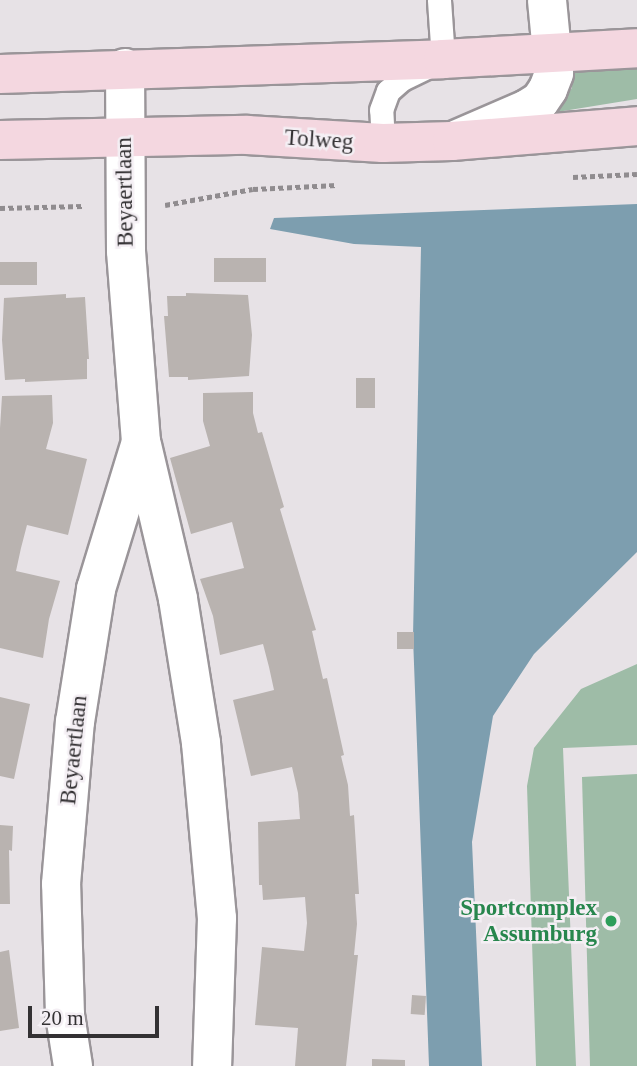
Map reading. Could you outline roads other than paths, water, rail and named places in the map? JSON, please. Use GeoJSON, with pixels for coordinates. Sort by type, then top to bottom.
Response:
{"type":"FeatureCollection","features":[{"type":"Feature","properties":{"kind":"main road"},"geometry":{"type":"LineString","coordinates":[[0,74],[443,59],[637,48]]}},
{"type":"Feature","properties":{"kind":"main road","name":"Tolweg"},"geometry":{"type":"LineString","coordinates":[[0,140],[247,135],[383,143],[452,141],[637,126]]}},
{"type":"Feature","properties":{"kind":"street"},"geometry":{"type":"LineString","coordinates":[[452,141],[540,101],[554,73],[547,0]]}},
{"type":"Feature","properties":{"kind":"street","name":"Beyaertlaan"},"geometry":{"type":"LineString","coordinates":[[125,68],[126,251],[141,442],[178,599],[201,743],[217,918],[212,1066]]}},
{"type":"Feature","properties":{"kind":"street","name":"Beyaertlaan"},"geometry":{"type":"LineString","coordinates":[[73,1066],[65,1015],[61,884],[75,722],[96,589],[141,442]]}},
{"type":"Feature","properties":{"kind":"lane"},"geometry":{"type":"LineString","coordinates":[[383,143],[381,110],[388,91],[402,79],[443,59],[439,0]]}},
{"type":"Feature","properties":{"kind":"water"},"geometry":{"type":"Polygon","coordinates":[[[637,204],[637,552],[534,654],[493,716],[472,842],[482,1066],[429,1066],[413,637],[421,247],[354,244],[270,229],[274,218],[637,204]]]}},
{"type":"Feature","properties":{"kind":"place","name":"Sportcomplex Assumburg"},"geometry":{"type":"Point","coordinates":[611,921]}}]}
